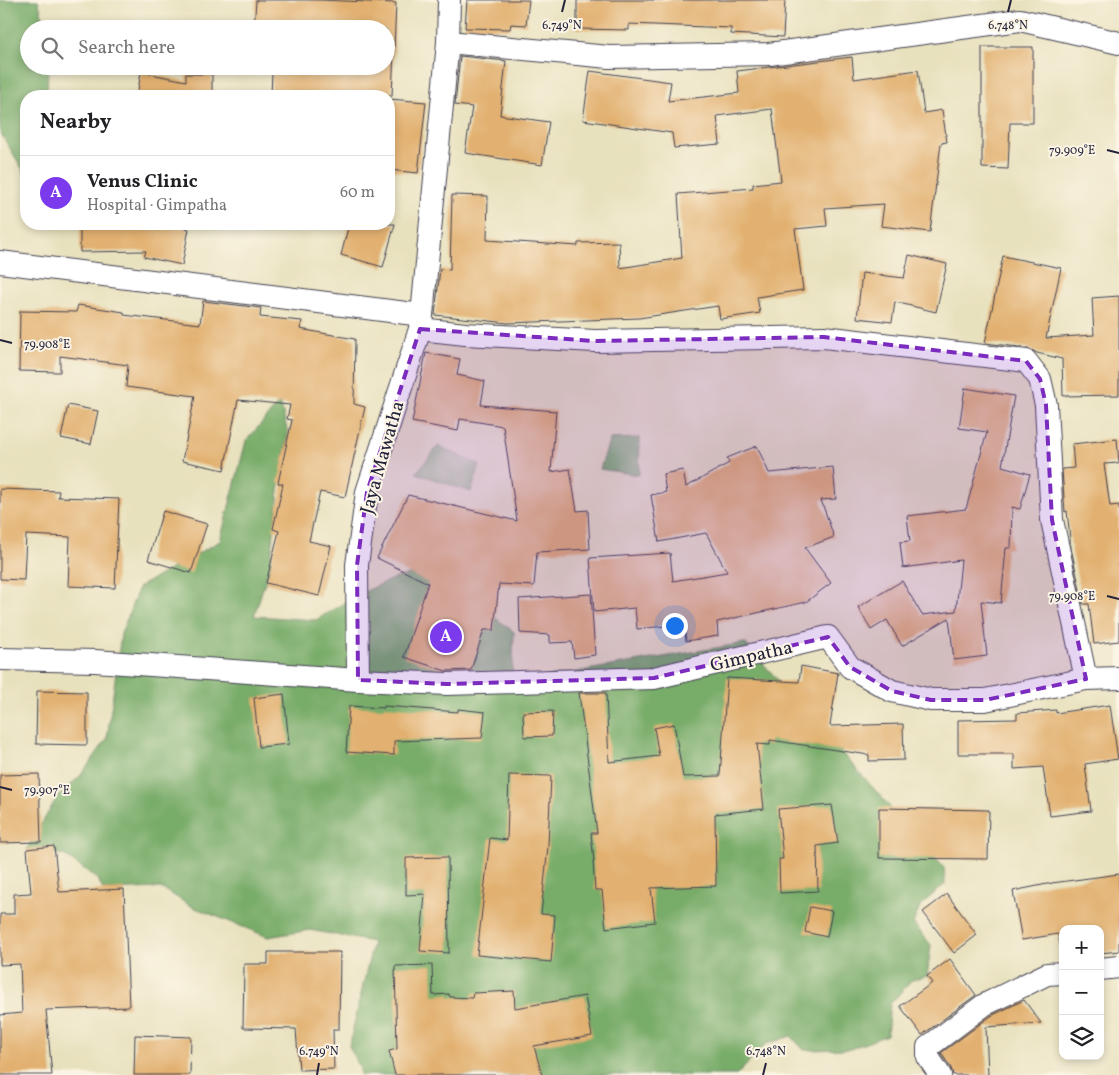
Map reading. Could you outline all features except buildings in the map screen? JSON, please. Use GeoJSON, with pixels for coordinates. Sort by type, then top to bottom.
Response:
{"type":"FeatureCollection","features":[{"type":"Feature","properties":{"kind":"street","name":"Jaya Mawatha"},"geometry":{"type":"LineString","coordinates":[[358,680],[357,565],[367,492],[421,322],[448,42],[449,0]]}},
{"type":"Feature","properties":{"kind":"street"},"geometry":{"type":"LineString","coordinates":[[448,42],[609,57],[769,54],[1020,20],[1119,43]]}},
{"type":"Feature","properties":{"kind":"street"},"geometry":{"type":"LineString","coordinates":[[0,262],[421,322],[465,334],[595,341],[824,337],[1026,361],[1040,379],[1046,405],[1052,520],[1086,679]]}},
{"type":"Feature","properties":{"kind":"street","name":"Gimpatha"},"geometry":{"type":"LineString","coordinates":[[358,680],[447,684],[654,678],[828,637],[850,667],[892,692],[931,700],[985,700],[1086,679],[1119,678]]}},
{"type":"Feature","properties":{"kind":"street"},"geometry":{"type":"LineString","coordinates":[[0,659],[95,661],[358,680]]}},
{"type":"Feature","properties":{"kind":"street"},"geometry":{"type":"LineString","coordinates":[[1104,969],[1119,967]]}},
{"type":"Feature","properties":{"kind":"street"},"geometry":{"type":"LineString","coordinates":[[940,1075],[928,1057],[928,1047],[984,1005],[1047,974],[1059,973]]}},
{"type":"Feature","properties":{"kind":"highlighted area"},"geometry":{"type":"Polygon","coordinates":[[[420,329],[595,341],[824,337],[1026,361],[1040,379],[1046,405],[1052,520],[1086,679],[985,700],[931,700],[892,691],[850,667],[828,637],[654,678],[447,684],[358,680],[357,565],[367,492],[420,329]]]}},
{"type":"Feature","properties":{"kind":"green space"},"geometry":{"type":"Polygon","coordinates":[[[0,0],[38,0],[44,20],[20,20],[20,75],[48,75],[47,90],[20,90],[20,165],[0,132],[0,0]]]}},
{"type":"Feature","properties":{"kind":"green space"},"geometry":{"type":"Polygon","coordinates":[[[280,402],[288,433],[270,566],[254,616],[316,620],[357,595],[390,580],[430,569],[514,632],[512,683],[745,643],[944,868],[945,884],[921,905],[913,923],[931,945],[927,976],[912,980],[890,1004],[887,1035],[850,1049],[804,1050],[791,1036],[766,1044],[737,1075],[360,1075],[360,1068],[349,1046],[373,942],[310,930],[268,937],[193,907],[161,888],[103,890],[98,879],[64,855],[27,849],[56,799],[81,775],[107,739],[121,634],[139,587],[220,541],[246,441],[280,402]]]}},
{"type":"Feature","properties":{"kind":"green space"},"geometry":{"type":"Polygon","coordinates":[[[640,438],[639,475],[600,469],[610,439],[640,438]]]}},
{"type":"Feature","properties":{"kind":"green space"},"geometry":{"type":"Polygon","coordinates":[[[438,446],[480,465],[471,492],[416,473],[438,446]]]}},
{"type":"Feature","properties":{"kind":"place","name":"Venus Clinic"},"geometry":{"type":"Point","coordinates":[446,637]}}]}
